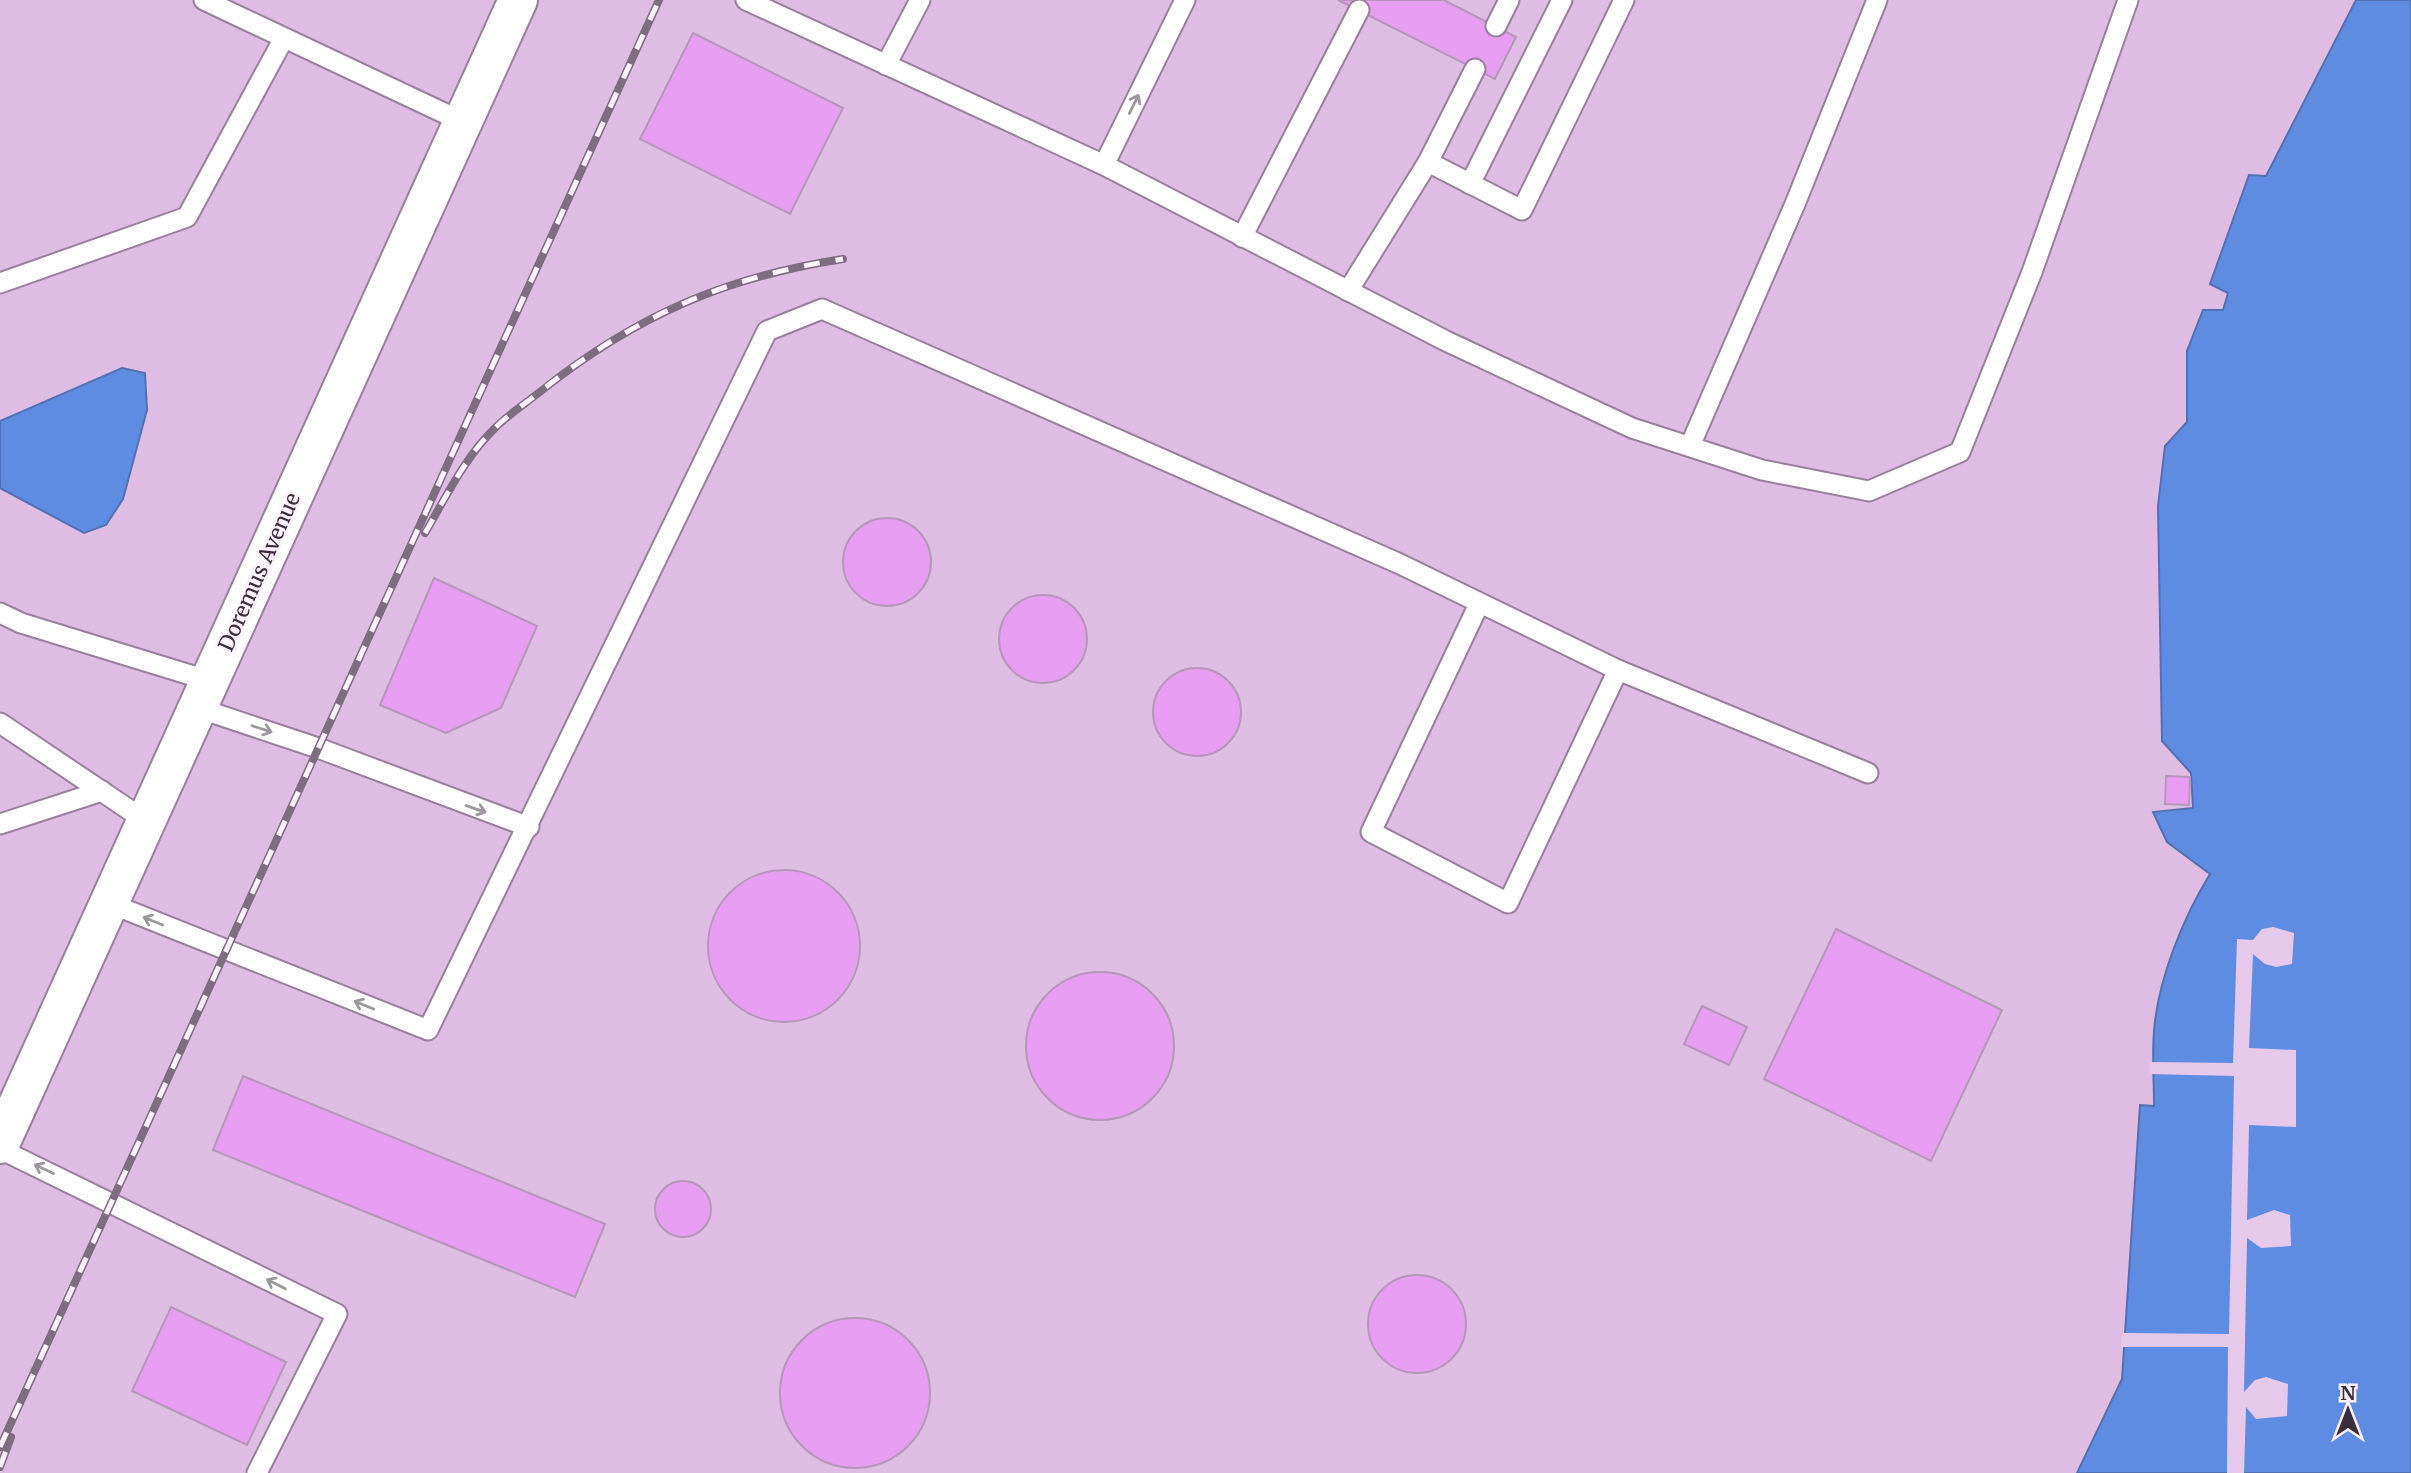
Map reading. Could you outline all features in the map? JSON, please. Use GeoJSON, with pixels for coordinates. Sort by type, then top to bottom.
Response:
{"type":"FeatureCollection","features":[{"type":"Feature","properties":{"kind":"main road","name":"Doremus Avenue"},"geometry":{"type":"LineString","coordinates":[[0,1146],[518,0]]}},
{"type":"Feature","properties":{"kind":"lane"},"geometry":{"type":"LineString","coordinates":[[204,0],[463,122]]}},
{"type":"Feature","properties":{"kind":"lane"},"geometry":{"type":"LineString","coordinates":[[746,0],[1104,165],[1446,341],[1632,428],[1762,470],[1869,491],[1960,452],[2032,272],[2129,0]]}},
{"type":"Feature","properties":{"kind":"lane"},"geometry":{"type":"LineString","coordinates":[[886,65],[920,0]]}},
{"type":"Feature","properties":{"kind":"lane"},"geometry":{"type":"LineString","coordinates":[[1104,165],[1185,0]]}},
{"type":"Feature","properties":{"kind":"lane"},"geometry":{"type":"LineString","coordinates":[[1496,26],[1509,0]]}},
{"type":"Feature","properties":{"kind":"lane"},"geometry":{"type":"LineString","coordinates":[[1470,184],[1562,0]]}},
{"type":"Feature","properties":{"kind":"lane"},"geometry":{"type":"LineString","coordinates":[[1427,162],[1522,210],[1624,0]]}},
{"type":"Feature","properties":{"kind":"lane"},"geometry":{"type":"LineString","coordinates":[[1689,446],[1795,204],[1877,0]]}},
{"type":"Feature","properties":{"kind":"lane"},"geometry":{"type":"LineString","coordinates":[[1242,237],[1359,10]]}},
{"type":"Feature","properties":{"kind":"lane"},"geometry":{"type":"LineString","coordinates":[[0,283],[187,217],[284,38]]}},
{"type":"Feature","properties":{"kind":"lane"},"geometry":{"type":"LineString","coordinates":[[1348,291],[1427,162],[1475,69]]}},
{"type":"Feature","properties":{"kind":"lane"},"geometry":{"type":"LineString","coordinates":[[109,903],[428,1030],[767,331],[822,309],[1400,564],[1618,670],[1868,773]]}},
{"type":"Feature","properties":{"kind":"lane"},"geometry":{"type":"LineString","coordinates":[[1479,604],[1370,832],[1507,902],[1618,670]]}},
{"type":"Feature","properties":{"kind":"lane"},"geometry":{"type":"LineString","coordinates":[[0,613],[204,695],[318,748],[528,827]]}},
{"type":"Feature","properties":{"kind":"lane"},"geometry":{"type":"LineString","coordinates":[[0,723],[146,821]]}},
{"type":"Feature","properties":{"kind":"lane"},"geometry":{"type":"LineString","coordinates":[[0,824],[102,790]]}},
{"type":"Feature","properties":{"kind":"lane"},"geometry":{"type":"LineString","coordinates":[[0,1146],[337,1314],[257,1473]]}},
{"type":"Feature","properties":{"kind":"shaded area"},"geometry":{"type":"Polygon","coordinates":[[[0,0],[2356,0],[2211,284],[2228,293],[2223,310],[2203,310],[2187,351],[2187,422],[2165,446],[2162,741],[2192,773],[2193,808],[2153,812],[2167,842],[2210,874],[2194,901],[2154,1029],[2154,1107],[2140,1106],[2122,1379],[2077,1473],[0,1473],[0,0]]]}},
{"type":"Feature","properties":{"kind":"water"},"geometry":{"type":"Polygon","coordinates":[[[2356,0],[2411,0],[2411,1473],[2077,1473],[2122,1379],[2140,1105],[2154,1106],[2156,1011],[2166,970],[2181,929],[2210,874],[2167,842],[2153,812],[2193,808],[2191,773],[2162,741],[2158,506],[2165,446],[2187,422],[2187,351],[2203,310],[2223,310],[2228,293],[2210,284],[2249,175],[2266,176],[2356,0]]]}},
{"type":"Feature","properties":{"kind":"water"},"geometry":{"type":"Polygon","coordinates":[[[122,368],[145,373],[147,410],[123,499],[106,525],[84,533],[0,488],[0,421],[122,368]]]}},
{"type":"Feature","properties":{"kind":"pier"},"geometry":{"type":"Polygon","coordinates":[[[2273,927],[2294,933],[2292,964],[2276,967],[2265,964],[2253,954],[2249,1048],[2296,1050],[2296,1127],[2249,1125],[2247,1220],[2274,1210],[2290,1215],[2291,1246],[2261,1248],[2247,1238],[2244,1392],[2255,1380],[2266,1377],[2288,1384],[2287,1416],[2256,1419],[2246,1407],[2244,1473],[2227,1473],[2228,1347],[2121,1347],[2122,1333],[2229,1334],[2234,1076],[2150,1074],[2150,1062],[2233,1063],[2237,939],[2253,940],[2262,929],[2273,927]]]}},
{"type":"Feature","properties":{"kind":"building"},"geometry":{"type":"Polygon","coordinates":[[[1338,0],[1444,0],[1516,37],[1495,79],[1338,0]]]}},
{"type":"Feature","properties":{"kind":"building"},"geometry":{"type":"Polygon","coordinates":[[[693,33],[843,108],[790,214],[640,139],[693,33]]]}},
{"type":"Feature","properties":{"kind":"building"},"geometry":{"type":"Polygon","coordinates":[[[887,518],[904,521],[918,531],[928,545],[931,562],[928,579],[918,593],[904,603],[887,606],[870,603],[856,593],[846,579],[843,562],[846,545],[856,531],[870,521],[887,518]]]}},
{"type":"Feature","properties":{"kind":"building"},"geometry":{"type":"Polygon","coordinates":[[[434,578],[537,626],[501,708],[446,733],[380,705],[434,578]]]}},
{"type":"Feature","properties":{"kind":"building"},"geometry":{"type":"Polygon","coordinates":[[[1043,595],[1060,598],[1074,608],[1084,622],[1087,639],[1084,656],[1074,670],[1060,680],[1043,683],[1026,680],[1012,670],[1002,656],[999,639],[1002,622],[1012,608],[1026,598],[1043,595]]]}},
{"type":"Feature","properties":{"kind":"building"},"geometry":{"type":"Polygon","coordinates":[[[1188,668],[1206,668],[1222,675],[1234,687],[1241,703],[1241,721],[1234,737],[1222,749],[1206,756],[1188,756],[1172,749],[1160,737],[1153,721],[1153,703],[1160,687],[1172,675],[1188,668]]]}},
{"type":"Feature","properties":{"kind":"building"},"geometry":{"type":"Polygon","coordinates":[[[2166,776],[2190,777],[2189,805],[2165,804],[2166,776]]]}},
{"type":"Feature","properties":{"kind":"building"},"geometry":{"type":"Polygon","coordinates":[[[784,870],[813,876],[837,893],[854,917],[860,946],[854,975],[837,999],[813,1016],[784,1022],[755,1016],[731,999],[714,975],[708,946],[714,917],[731,893],[755,876],[784,870]]]}},
{"type":"Feature","properties":{"kind":"building"},"geometry":{"type":"Polygon","coordinates":[[[1836,929],[2002,1010],[1931,1161],[1764,1079],[1836,929]]]}},
{"type":"Feature","properties":{"kind":"building"},"geometry":{"type":"Polygon","coordinates":[[[1100,972],[1128,978],[1141,984],[1152,994],[1162,1005],[1168,1018],[1174,1046],[1168,1074],[1162,1087],[1152,1098],[1141,1108],[1128,1114],[1100,1120],[1072,1114],[1059,1108],[1048,1098],[1038,1087],[1032,1074],[1026,1046],[1032,1018],[1038,1005],[1048,994],[1059,984],[1072,978],[1100,972]]]}},
{"type":"Feature","properties":{"kind":"building"},"geometry":{"type":"Polygon","coordinates":[[[1702,1006],[1747,1027],[1729,1065],[1684,1044],[1702,1006]]]}},
{"type":"Feature","properties":{"kind":"building"},"geometry":{"type":"Polygon","coordinates":[[[243,1076],[605,1224],[575,1297],[213,1150],[243,1076]]]}},
{"type":"Feature","properties":{"kind":"building"},"geometry":{"type":"Polygon","coordinates":[[[683,1181],[694,1183],[703,1189],[709,1198],[709,1220],[703,1229],[694,1235],[683,1237],[672,1235],[663,1229],[657,1220],[655,1209],[657,1198],[663,1189],[672,1183],[683,1181]]]}},
{"type":"Feature","properties":{"kind":"building"},"geometry":{"type":"Polygon","coordinates":[[[1417,1275],[1436,1279],[1452,1289],[1462,1305],[1466,1324],[1462,1343],[1452,1359],[1436,1369],[1417,1373],[1398,1369],[1382,1359],[1372,1343],[1368,1324],[1372,1305],[1382,1289],[1398,1279],[1417,1275]]]}},
{"type":"Feature","properties":{"kind":"building"},"geometry":{"type":"Polygon","coordinates":[[[171,1307],[286,1362],[247,1445],[132,1391],[171,1307]]]}},
{"type":"Feature","properties":{"kind":"building"},"geometry":{"type":"Polygon","coordinates":[[[855,1318],[884,1324],[908,1340],[924,1364],[930,1393],[924,1422],[908,1446],[884,1462],[855,1468],[826,1462],[802,1446],[786,1422],[780,1393],[786,1364],[802,1340],[826,1324],[855,1318]]]}},
{"type":"Feature","properties":{"kind":"railway"},"geometry":{"type":"LineString","coordinates":[[0,1447],[659,0]]}},
{"type":"Feature","properties":{"kind":"railway"},"geometry":{"type":"LineString","coordinates":[[425,533],[465,464],[484,439],[512,413],[611,341],[647,321],[720,289],[759,277],[843,259]]}},
{"type":"Feature","properties":{"kind":"railway"},"geometry":{"type":"LineString","coordinates":[[0,1467],[11,1437]]}}]}
